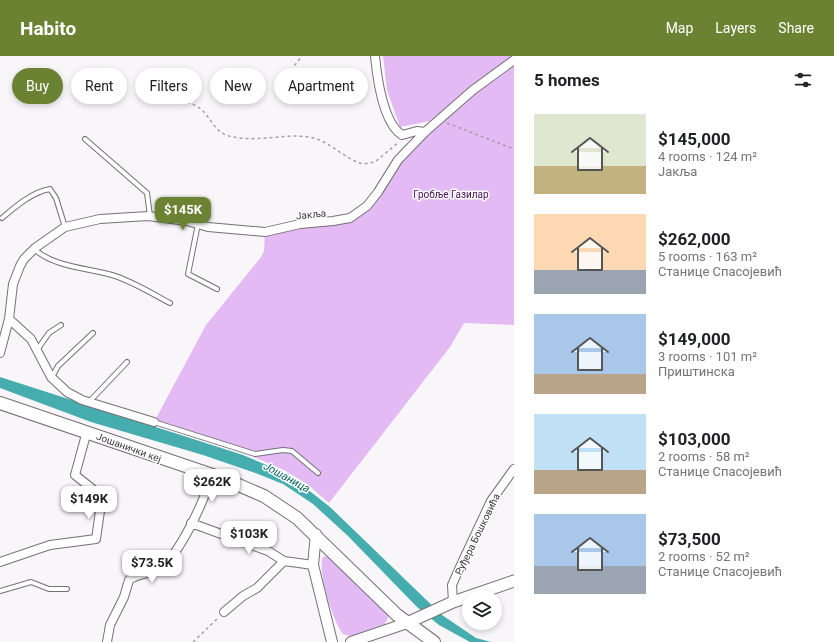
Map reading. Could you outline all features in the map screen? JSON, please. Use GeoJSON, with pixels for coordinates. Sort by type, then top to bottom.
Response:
{"type":"FeatureCollection","features":[{"type":"Feature","properties":{"kind":"main road","name":"Јошанички кеј"},"geometry":{"type":"LineString","coordinates":[[0,403],[87,431],[245,487],[264,496],[284,508],[316,534],[407,623],[428,640]]}},
{"type":"Feature","properties":{"kind":"main road"},"geometry":{"type":"LineString","coordinates":[[407,623],[422,618],[450,604],[514,581]]}},
{"type":"Feature","properties":{"kind":"street"},"geometry":{"type":"LineString","coordinates":[[375,56],[381,93],[386,110],[394,125],[402,135],[417,131],[425,132]]}},
{"type":"Feature","properties":{"kind":"street","name":"Јакља"},"geometry":{"type":"LineString","coordinates":[[0,353],[9,319],[13,284],[24,258],[65,227],[114,218],[150,217],[240,230],[265,232],[296,225],[350,218],[366,206],[378,192],[398,160],[425,132],[478,86],[514,60]]}},
{"type":"Feature","properties":{"kind":"street"},"geometry":{"type":"LineString","coordinates":[[9,319],[26,333],[51,377],[67,392],[89,402],[154,422]]}},
{"type":"Feature","properties":{"kind":"street"},"geometry":{"type":"LineString","coordinates":[[0,562],[50,545],[96,539],[101,504],[100,495],[76,475],[87,431]]}},
{"type":"Feature","properties":{"kind":"street","name":"Руђера Бошковића"},"geometry":{"type":"LineString","coordinates":[[450,604],[451,591],[455,579],[491,501],[514,469]]}},
{"type":"Feature","properties":{"kind":"street"},"geometry":{"type":"LineString","coordinates":[[107,642],[110,625],[124,597],[129,580],[133,577],[151,573],[165,564],[175,552],[199,508],[211,475]]}},
{"type":"Feature","properties":{"kind":"street"},"geometry":{"type":"LineString","coordinates":[[191,522],[206,530],[262,549],[284,561],[313,565]]}},
{"type":"Feature","properties":{"kind":"street"},"geometry":{"type":"LineString","coordinates":[[316,534],[313,565],[332,642]]}},
{"type":"Feature","properties":{"kind":"street"},"geometry":{"type":"LineString","coordinates":[[224,612],[243,596],[257,588],[284,561]]}},
{"type":"Feature","properties":{"kind":"street"},"geometry":{"type":"LineString","coordinates":[[351,642],[407,623]]}},
{"type":"Feature","properties":{"kind":"lane"},"geometry":{"type":"LineString","coordinates":[[85,139],[148,193],[150,217]]}},
{"type":"Feature","properties":{"kind":"lane"},"geometry":{"type":"LineString","coordinates":[[2,218],[31,197],[44,190],[50,190],[56,198],[65,227]]}},
{"type":"Feature","properties":{"kind":"lane"},"geometry":{"type":"LineString","coordinates":[[198,224],[188,274],[216,289]]}},
{"type":"Feature","properties":{"kind":"lane"},"geometry":{"type":"LineString","coordinates":[[34,249],[41,255],[56,261],[120,279],[170,303]]}},
{"type":"Feature","properties":{"kind":"lane"},"geometry":{"type":"LineString","coordinates":[[37,350],[49,333],[61,325]]}},
{"type":"Feature","properties":{"kind":"lane"},"geometry":{"type":"LineString","coordinates":[[51,377],[58,366],[94,333]]}},
{"type":"Feature","properties":{"kind":"lane"},"geometry":{"type":"LineString","coordinates":[[89,402],[127,362]]}},
{"type":"Feature","properties":{"kind":"lane"},"geometry":{"type":"LineString","coordinates":[[154,422],[255,454],[283,450],[292,451],[318,473]]}},
{"type":"Feature","properties":{"kind":"lane"},"geometry":{"type":"LineString","coordinates":[[0,591],[31,582],[49,589],[67,589]]}},
{"type":"Feature","properties":{"kind":"path"},"geometry":{"type":"LineString","coordinates":[[292,68],[302,56]]}},
{"type":"Feature","properties":{"kind":"path"},"geometry":{"type":"LineString","coordinates":[[191,104],[197,106],[203,111],[217,130],[225,135],[275,139],[310,137],[319,140],[363,164],[375,162],[383,157],[400,140],[402,135]]}},
{"type":"Feature","properties":{"kind":"path"},"geometry":{"type":"LineString","coordinates":[[441,118],[450,124],[514,149]]}},
{"type":"Feature","properties":{"kind":"path"},"geometry":{"type":"LineString","coordinates":[[193,642],[224,612]]}},
{"type":"Feature","properties":{"kind":"green space"},"geometry":{"type":"Polygon","coordinates":[[[383,56],[514,56],[514,58],[430,121],[400,127],[387,90],[383,56]]]}},
{"type":"Feature","properties":{"kind":"green space","name":"Гробље Газилар"},"geometry":{"type":"Polygon","coordinates":[[[514,60],[514,325],[464,323],[450,347],[329,503],[307,484],[284,470],[247,454],[154,422],[206,325],[261,257],[264,251],[265,232],[355,215],[398,160],[514,60]]]}},
{"type":"Feature","properties":{"kind":"green space"},"geometry":{"type":"Polygon","coordinates":[[[331,556],[389,615],[385,624],[350,636],[343,634],[335,619],[324,584],[322,564],[323,557],[331,556]]]}},
{"type":"Feature","properties":{"kind":"water","name":"Јошаница"},"geometry":{"type":"Polygon","coordinates":[[[0,377],[243,455],[288,474],[330,507],[442,615],[462,630],[476,638],[491,642],[470,642],[439,625],[417,607],[348,536],[313,504],[283,484],[203,455],[91,422],[0,388],[0,377]]]}}]}
